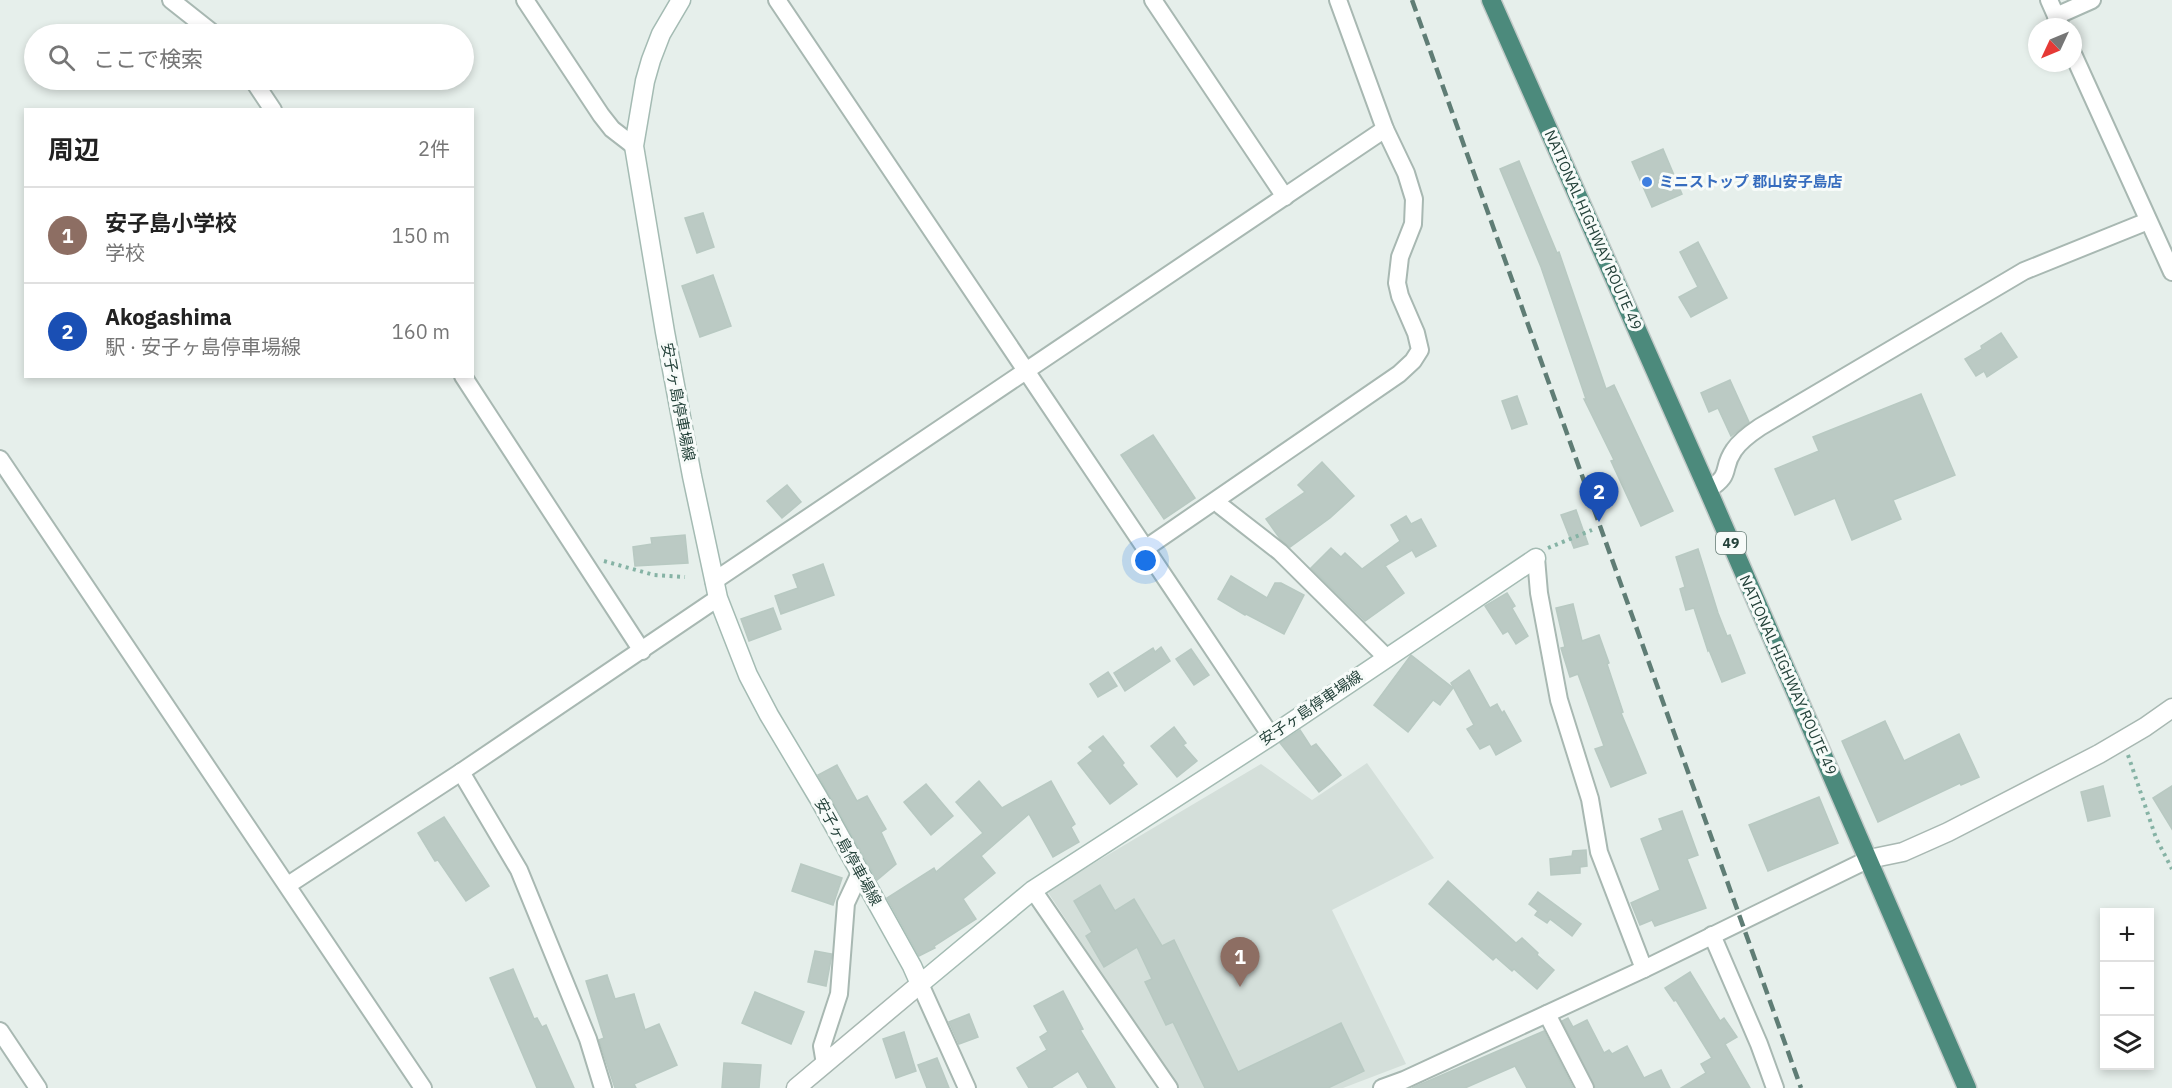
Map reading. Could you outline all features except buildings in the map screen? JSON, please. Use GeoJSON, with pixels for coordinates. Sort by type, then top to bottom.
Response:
{"type":"FeatureCollection","features":[{"type":"Feature","properties":{"kind":"highway","name":"NATIONAL HIGHWAY ROUTE 49"},"geometry":{"type":"LineString","coordinates":[[1491,0],[1708,490],[1967,1088]]}},
{"type":"Feature","properties":{"kind":"main road","name":"安子ヶ島停車場線"},"geometry":{"type":"LineString","coordinates":[[681,0],[661,34],[651,60],[645,81],[634,146],[664,332],[716,590],[748,675],[920,984],[1033,890],[1271,736],[1536,558]]}},
{"type":"Feature","properties":{"kind":"main road"},"geometry":{"type":"LineString","coordinates":[[1869,859],[1903,852],[1948,832],[2099,754],[2172,708]]}},
{"type":"Feature","properties":{"kind":"main road"},"geometry":{"type":"LineString","coordinates":[[796,1088],[920,984]]}},
{"type":"Feature","properties":{"kind":"street"},"geometry":{"type":"LineString","coordinates":[[171,0],[201,24]]}},
{"type":"Feature","properties":{"kind":"street"},"geometry":{"type":"LineString","coordinates":[[525,0],[601,115],[612,129],[634,146]]}},
{"type":"Feature","properties":{"kind":"street"},"geometry":{"type":"LineString","coordinates":[[777,0],[1271,736]]}},
{"type":"Feature","properties":{"kind":"street"},"geometry":{"type":"LineString","coordinates":[[1154,0],[1285,197]]}},
{"type":"Feature","properties":{"kind":"street"},"geometry":{"type":"LineString","coordinates":[[1146,548],[1399,374],[1413,361],[1420,350],[1397,283],[1397,268],[1413,224],[1414,199],[1406,173],[1385,129],[1338,0]]}},
{"type":"Feature","properties":{"kind":"street"},"geometry":{"type":"LineString","coordinates":[[2049,0],[2057,18]]}},
{"type":"Feature","properties":{"kind":"street"},"geometry":{"type":"LineString","coordinates":[[2065,18],[2092,0]]}},
{"type":"Feature","properties":{"kind":"street"},"geometry":{"type":"LineString","coordinates":[[2081,72],[2172,272]]}},
{"type":"Feature","properties":{"kind":"street"},"geometry":{"type":"LineString","coordinates":[[259,90],[272,108]]}},
{"type":"Feature","properties":{"kind":"street"},"geometry":{"type":"LineString","coordinates":[[288,885],[642,651],[716,590],[1026,371],[1385,129]]}},
{"type":"Feature","properties":{"kind":"street"},"geometry":{"type":"LineString","coordinates":[[1708,490],[1724,477],[1735,448],[1760,426],[2024,270],[2148,221]]}},
{"type":"Feature","properties":{"kind":"street"},"geometry":{"type":"LineString","coordinates":[[464,378],[642,651]]}},
{"type":"Feature","properties":{"kind":"street"},"geometry":{"type":"LineString","coordinates":[[0,459],[423,1088]]}},
{"type":"Feature","properties":{"kind":"street"},"geometry":{"type":"LineString","coordinates":[[1217,500],[1221,506],[1280,552],[1387,658]]}},
{"type":"Feature","properties":{"kind":"street"},"geometry":{"type":"LineString","coordinates":[[1536,558],[1539,593],[1559,700],[1590,799],[1599,852],[1644,969]]}},
{"type":"Feature","properties":{"kind":"street"},"geometry":{"type":"LineString","coordinates":[[461,772],[519,870],[588,1040],[603,1088]]}},
{"type":"Feature","properties":{"kind":"street"},"geometry":{"type":"LineString","coordinates":[[1382,1088],[1644,969],[1869,859]]}},
{"type":"Feature","properties":{"kind":"street"},"geometry":{"type":"LineString","coordinates":[[825,1064],[822,1046],[839,994],[846,903],[860,873]]}},
{"type":"Feature","properties":{"kind":"street"},"geometry":{"type":"LineString","coordinates":[[1033,890],[1169,1088]]}},
{"type":"Feature","properties":{"kind":"street"},"geometry":{"type":"LineString","coordinates":[[1712,935],[1760,1044],[1775,1088]]}},
{"type":"Feature","properties":{"kind":"street"},"geometry":{"type":"LineString","coordinates":[[920,984],[967,1088]]}},
{"type":"Feature","properties":{"kind":"street"},"geometry":{"type":"LineString","coordinates":[[1546,1014],[1585,1088]]}},
{"type":"Feature","properties":{"kind":"street"},"geometry":{"type":"LineString","coordinates":[[0,1032],[38,1088]]}},
{"type":"Feature","properties":{"kind":"path"},"geometry":{"type":"LineString","coordinates":[[1536,558],[1549,547],[1592,531]]}},
{"type":"Feature","properties":{"kind":"path"},"geometry":{"type":"LineString","coordinates":[[587,566],[603,561],[654,575],[686,577]]}},
{"type":"Feature","properties":{"kind":"path"},"geometry":{"type":"LineString","coordinates":[[2124,740],[2156,838],[2172,868]]}},
{"type":"Feature","properties":{"kind":"shaded area"},"geometry":{"type":"Polygon","coordinates":[[[1367,763],[1434,858],[1332,910],[1406,1064],[1343,1088],[1178,1088],[1047,891],[1261,764],[1312,800],[1367,763]]]}},
{"type":"Feature","properties":{"kind":"railway"},"geometry":{"type":"LineString","coordinates":[[1412,0],[1801,1088]]}},
{"type":"Feature","properties":{"kind":"place","name":"ミニストップ 郡山安子島店"},"geometry":{"type":"Point","coordinates":[1647,182]}},
{"type":"Feature","properties":{"kind":"place","name":"Akogashima"},"geometry":{"type":"Point","coordinates":[1599,522]}},
{"type":"Feature","properties":{"kind":"place","name":"安子島小学校"},"geometry":{"type":"Point","coordinates":[1240,987]}}]}
